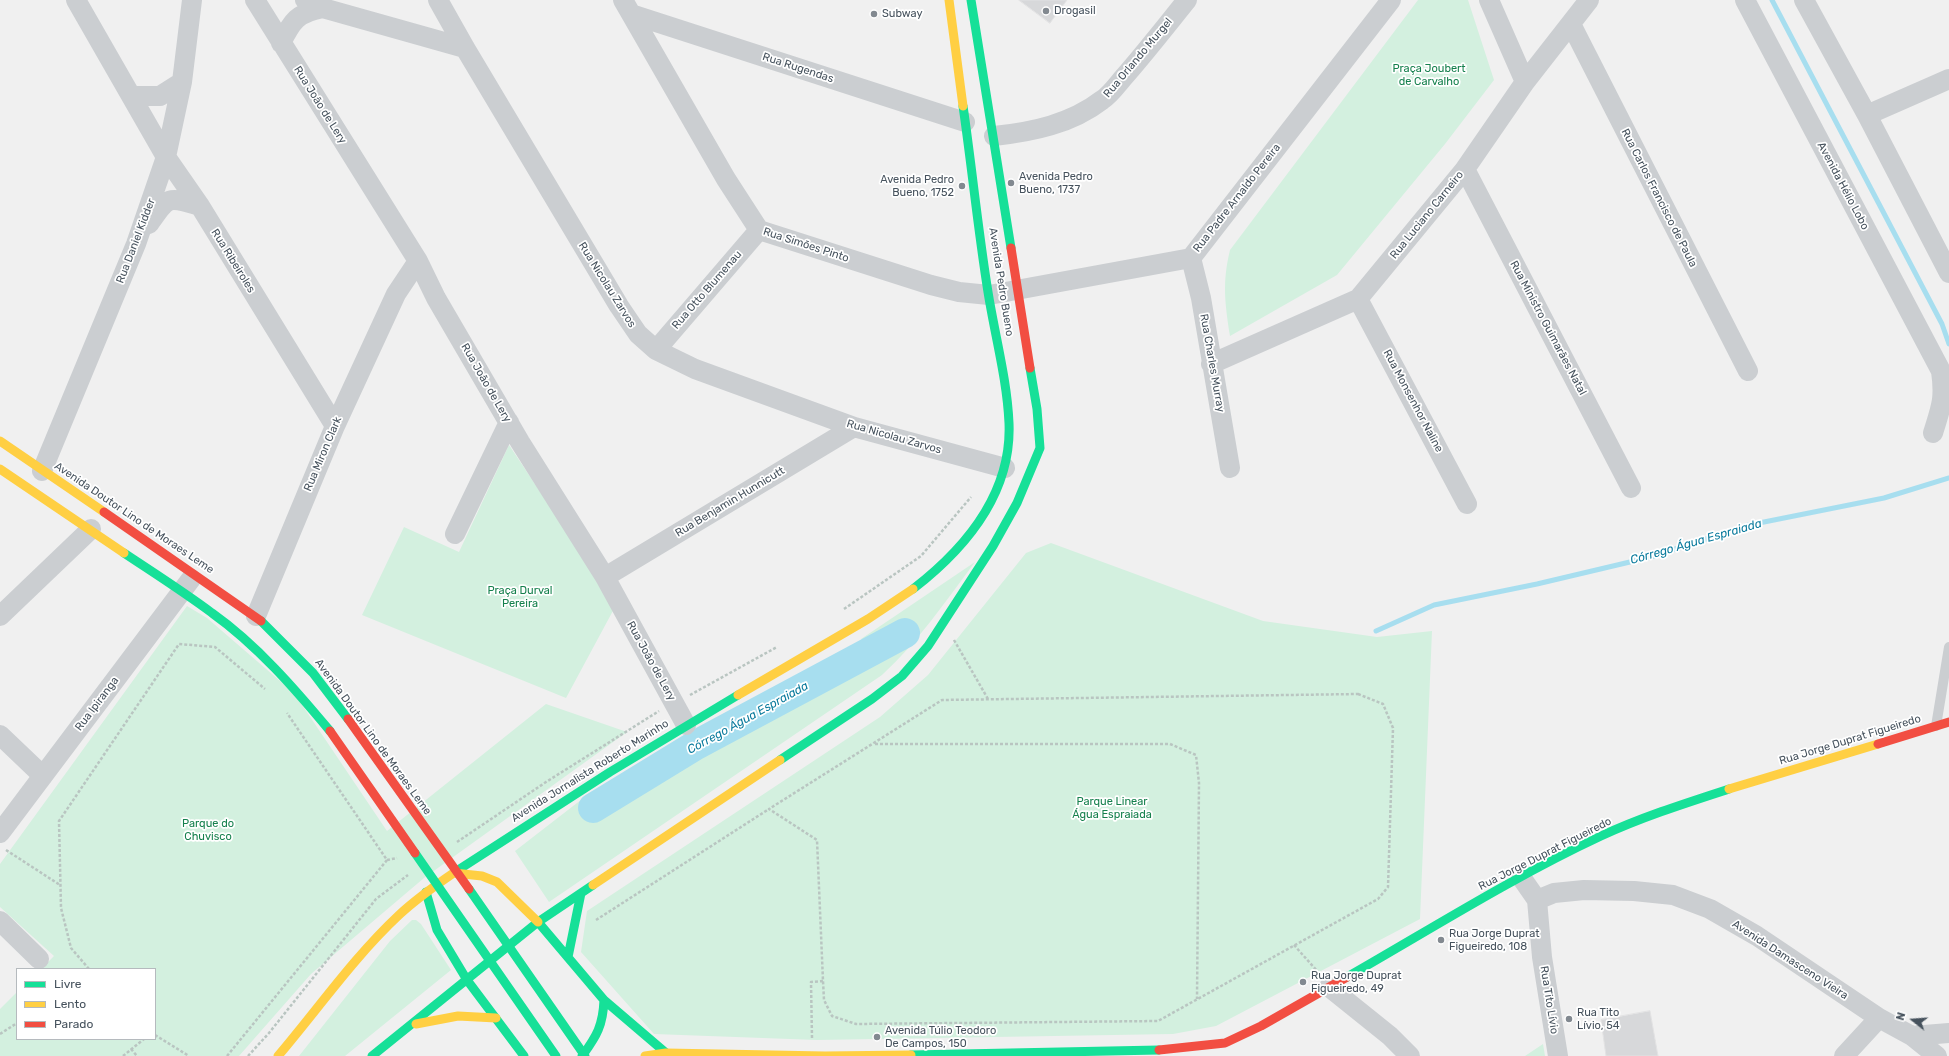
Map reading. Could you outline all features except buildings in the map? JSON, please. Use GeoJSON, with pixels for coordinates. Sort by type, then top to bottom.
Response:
{"type":"FeatureCollection","features":[{"type":"Feature","properties":{"kind":"street","name":"Rua Ribeiroles"},"geometry":{"type":"LineString","coordinates":[[76,0],[133,96],[166,157],[200,206],[334,426]]}},
{"type":"Feature","properties":{"kind":"street","name":"Rua Daniel Kidder"},"geometry":{"type":"LineString","coordinates":[[42,471],[136,244],[166,157],[182,82],[192,0]]}},
{"type":"Feature","properties":{"kind":"street","name":"Rua João de Lery"},"geometry":{"type":"LineString","coordinates":[[255,0],[418,261],[436,298],[509,422],[605,577],[686,725]]}},
{"type":"Feature","properties":{"kind":"street","name":"Rua Nicolau Zarvos"},"geometry":{"type":"LineString","coordinates":[[438,0],[619,306],[638,334],[656,350],[695,369],[854,427],[1005,468]]}},
{"type":"Feature","properties":{"kind":"street","name":"Avenida Pedro Bueno"},"geometry":{"type":"LineString","coordinates":[[949,0],[989,295],[1003,369],[1009,438],[1005,468],[993,498],[978,524],[954,554]]}},
{"type":"Feature","properties":{"kind":"street","name":"Avenida Pedro Bueno"},"geometry":{"type":"LineString","coordinates":[[581,893],[872,699],[902,676],[928,646],[993,546],[1017,503],[1040,448],[1037,410],[971,0]]}},
{"type":"Feature","properties":{"kind":"street","name":"Rua Orlando Murgel"},"geometry":{"type":"LineString","coordinates":[[994,136],[1040,129],[1076,117],[1104,100],[1187,0]]}},
{"type":"Feature","properties":{"kind":"street"},"geometry":{"type":"LineString","coordinates":[[1490,0],[1524,82]]}},
{"type":"Feature","properties":{"kind":"street","name":"Rua Luciano Carneiro"},"geometry":{"type":"LineString","coordinates":[[1211,364],[1358,299],[1465,169],[1524,82],[1589,0]]}},
{"type":"Feature","properties":{"kind":"street","name":"Avenida Hélio Lobo"},"geometry":{"type":"LineString","coordinates":[[1746,0],[1945,369],[1942,406],[1933,433]]}},
{"type":"Feature","properties":{"kind":"street"},"geometry":{"type":"LineString","coordinates":[[1804,0],[1867,114],[1949,273]]}},
{"type":"Feature","properties":{"kind":"street","name":"Rua Padre Arnaldo Pereira"},"geometry":{"type":"LineString","coordinates":[[1018,290],[1191,258],[1386,2]]}},
{"type":"Feature","properties":{"kind":"street"},"geometry":{"type":"LineString","coordinates":[[281,43],[294,21],[308,11],[314,4],[465,48]]}},
{"type":"Feature","properties":{"kind":"street","name":"Rua Rugendas"},"geometry":{"type":"LineString","coordinates":[[627,7],[966,122]]}},
{"type":"Feature","properties":{"kind":"street","name":"Rua Simões Pinto"},"geometry":{"type":"LineString","coordinates":[[627,7],[726,179],[759,230],[931,285],[959,292],[989,295],[1018,290]]}},
{"type":"Feature","properties":{"kind":"street","name":"Rua Carlos Francisco de Paula"},"geometry":{"type":"LineString","coordinates":[[1571,24],[1748,371]]}},
{"type":"Feature","properties":{"kind":"street"},"geometry":{"type":"LineString","coordinates":[[1867,114],[1949,79]]}},
{"type":"Feature","properties":{"kind":"street"},"geometry":{"type":"LineString","coordinates":[[133,96],[160,96],[182,82]]}},
{"type":"Feature","properties":{"kind":"street","name":"Rua Ministro Guimarães Natal"},"geometry":{"type":"LineString","coordinates":[[1465,169],[1631,488]]}},
{"type":"Feature","properties":{"kind":"street"},"geometry":{"type":"LineString","coordinates":[[136,244],[163,203],[173,199],[200,206]]}},
{"type":"Feature","properties":{"kind":"street","name":"Rua Otto Blumenau"},"geometry":{"type":"LineString","coordinates":[[656,350],[759,230]]}},
{"type":"Feature","properties":{"kind":"street","name":"Rua Charles Murray"},"geometry":{"type":"LineString","coordinates":[[1191,258],[1201,298],[1211,364],[1230,468]]}},
{"type":"Feature","properties":{"kind":"street","name":"Rua Miron Clark"},"geometry":{"type":"LineString","coordinates":[[256,616],[334,426],[396,294],[418,261]]}},
{"type":"Feature","properties":{"kind":"street"},"geometry":{"type":"LineString","coordinates":[[396,294],[409,289],[419,291],[436,298]]}},
{"type":"Feature","properties":{"kind":"street","name":"Rua Monsenhor Naline"},"geometry":{"type":"LineString","coordinates":[[1358,299],[1467,504]]}},
{"type":"Feature","properties":{"kind":"street"},"geometry":{"type":"LineString","coordinates":[[455,534],[509,422]]}},
{"type":"Feature","properties":{"kind":"street","name":"Rua Benjamin Hunnicutt"},"geometry":{"type":"LineString","coordinates":[[605,577],[854,427]]}},
{"type":"Feature","properties":{"kind":"street","name":"Avenida Doutor Lino de Moraes Leme"},"geometry":{"type":"LineString","coordinates":[[0,441],[256,616],[313,673],[348,719],[523,965],[585,1056]]}},
{"type":"Feature","properties":{"kind":"street"},"geometry":{"type":"LineString","coordinates":[[0,469],[214,613],[263,654],[298,691],[330,731],[556,1056]]}},
{"type":"Feature","properties":{"kind":"street"},"geometry":{"type":"LineString","coordinates":[[0,616],[90,529]]}},
{"type":"Feature","properties":{"kind":"street","name":"Avenida Jornalista Roberto Marinho"},"geometry":{"type":"LineString","coordinates":[[278,1056],[350,966],[386,926],[426,892],[553,808],[686,725],[883,609],[923,581],[954,554]]}},
{"type":"Feature","properties":{"kind":"street","name":"Rua Ipiranga"},"geometry":{"type":"LineString","coordinates":[[0,833],[195,574]]}},
{"type":"Feature","properties":{"kind":"street","name":"Rua Jorge Duprat Figueiredo"},"geometry":{"type":"LineString","coordinates":[[645,1056],[666,1053],[825,1056],[1178,1053],[1224,1043],[1261,1026],[1521,877],[1602,836],[1691,801],[1949,722]]}},
{"type":"Feature","properties":{"kind":"street"},"geometry":{"type":"LineString","coordinates":[[0,735],[43,776]]}},
{"type":"Feature","properties":{"kind":"street"},"geometry":{"type":"LineString","coordinates":[[454,873],[482,876],[497,882],[538,922],[604,1000],[666,1053]]}},
{"type":"Feature","properties":{"kind":"street","name":"Rua Tito Lívio"},"geometry":{"type":"LineString","coordinates":[[1521,877],[1537,900],[1542,957],[1558,1056]]}},
{"type":"Feature","properties":{"kind":"street","name":"Avenida Damasceno Vieira"},"geometry":{"type":"LineString","coordinates":[[1537,900],[1554,893],[1584,890],[1634,891],[1673,895],[1710,909],[1758,936],[1879,1018],[1912,1036],[1936,1056]]}},
{"type":"Feature","properties":{"kind":"street"},"geometry":{"type":"LineString","coordinates":[[426,892],[437,930],[468,980],[524,1056]]}},
{"type":"Feature","properties":{"kind":"street"},"geometry":{"type":"LineString","coordinates":[[372,1056],[538,922],[581,893]]}},
{"type":"Feature","properties":{"kind":"street"},"geometry":{"type":"LineString","coordinates":[[568,957],[581,893]]}},
{"type":"Feature","properties":{"kind":"street"},"geometry":{"type":"LineString","coordinates":[[0,921],[39,959]]}},
{"type":"Feature","properties":{"kind":"street"},"geometry":{"type":"LineString","coordinates":[[1329,987],[1390,1036],[1410,1056]]}},
{"type":"Feature","properties":{"kind":"street"},"geometry":{"type":"LineString","coordinates":[[582,1056],[597,1037],[602,1027],[604,1019],[604,1000]]}},
{"type":"Feature","properties":{"kind":"street"},"geometry":{"type":"LineString","coordinates":[[413,1024],[458,1016],[496,1018]]}},
{"type":"Feature","properties":{"kind":"street"},"geometry":{"type":"LineString","coordinates":[[1844,1056],[1879,1018]]}},
{"type":"Feature","properties":{"kind":"street"},"geometry":{"type":"LineString","coordinates":[[1912,1036],[1949,1033]]}},
{"type":"Feature","properties":{"kind":"lane"},"geometry":{"type":"LineString","coordinates":[[1936,726],[1949,647]]}},
{"type":"Feature","properties":{"kind":"path"},"geometry":{"type":"LineString","coordinates":[[840,612],[921,556],[975,492]]}},
{"type":"Feature","properties":{"kind":"path"},"geometry":{"type":"LineString","coordinates":[[952,637],[988,699]]}},
{"type":"Feature","properties":{"kind":"path"},"geometry":{"type":"LineString","coordinates":[[88,968],[71,948],[61,908],[59,822],[179,644],[215,647],[267,690]]}},
{"type":"Feature","properties":{"kind":"path"},"geometry":{"type":"LineString","coordinates":[[694,693],[782,644]]}},
{"type":"Feature","properties":{"kind":"path"},"geometry":{"type":"LineString","coordinates":[[592,923],[769,810],[874,744],[942,700],[1358,694],[1383,704],[1393,728],[1388,887],[1378,899],[1158,1021],[856,1024],[832,1016],[824,1000],[817,840],[769,810]]}},
{"type":"Feature","properties":{"kind":"path"},"geometry":{"type":"LineString","coordinates":[[226,1056],[387,860],[287,712]]}},
{"type":"Feature","properties":{"kind":"path"},"geometry":{"type":"LineString","coordinates":[[874,744],[1170,744],[1196,755],[1200,783],[1197,999]]}},
{"type":"Feature","properties":{"kind":"path"},"geometry":{"type":"LineString","coordinates":[[0,846],[60,886]]}},
{"type":"Feature","properties":{"kind":"path"},"geometry":{"type":"LineString","coordinates":[[1294,945],[1329,987]]}},
{"type":"Feature","properties":{"kind":"path"},"geometry":{"type":"LineString","coordinates":[[812,1042],[811,982],[823,981]]}},
{"type":"Feature","properties":{"kind":"path"},"geometry":{"type":"LineString","coordinates":[[0,1034],[16,1024]]}},
{"type":"Feature","properties":{"kind":"path"},"geometry":{"type":"LineString","coordinates":[[248,1056],[269,1033]]}},
{"type":"Feature","properties":{"kind":"path"},"geometry":{"type":"LineString","coordinates":[[156,1036],[189,1056]]}},
{"type":"Feature","properties":{"kind":"path"},"geometry":{"type":"LineString","coordinates":[[123,1056],[143,1040]]}},
{"type":"Feature","properties":{"kind":"path"},"geometry":{"type":"LineString","coordinates":[[131,1049],[137,1056]]}},
{"type":"Feature","properties":{"kind":"green space","name":"Praça Joubert de Carvalho"},"geometry":{"type":"Polygon","coordinates":[[[1418,0],[1468,0],[1494,80],[1445,144],[1337,275],[1230,336],[1225,283],[1230,250],[1418,0]]]}},
{"type":"Feature","properties":{"kind":"green space","name":"Praça Durval Pereira"},"geometry":{"type":"Polygon","coordinates":[[[509,445],[599,580],[615,607],[566,698],[362,615],[404,527],[459,552],[509,445]]]}},
{"type":"Feature","properties":{"kind":"green space","name":"Parque Linear Água Espraiada"},"geometry":{"type":"Polygon","coordinates":[[[1051,543],[1263,621],[1377,637],[1432,631],[1420,919],[1216,1026],[1173,1034],[817,1040],[654,1034],[581,952],[587,911],[880,717],[928,675],[1026,553],[1051,543]]]}},
{"type":"Feature","properties":{"kind":"green space"},"geometry":{"type":"Polygon","coordinates":[[[975,562],[920,635],[882,675],[549,902],[515,851],[586,796],[599,816],[674,769],[713,747],[909,643],[900,623],[868,642],[861,639],[975,562]]]}},
{"type":"Feature","properties":{"kind":"green space","name":"Parque do Chuvisco"},"geometry":{"type":"Polygon","coordinates":[[[187,606],[207,618],[294,693],[387,831],[546,704],[627,732],[424,878],[311,974],[239,1056],[0,1056],[0,1009],[16,993],[16,1040],[156,1040],[156,968],[42,968],[54,956],[0,907],[0,864],[187,606]]]}},
{"type":"Feature","properties":{"kind":"green space"},"geometry":{"type":"Polygon","coordinates":[[[412,920],[416,920],[421,924],[451,970],[345,1056],[299,1056],[390,941],[412,920]]]}},
{"type":"Feature","properties":{"kind":"green space"},"geometry":{"type":"Polygon","coordinates":[[[1543,1044],[1545,1056],[1525,1056],[1543,1044]]]}},
{"type":"Feature","properties":{"kind":"waterway"},"geometry":{"type":"LineString","coordinates":[[1772,0],[1942,324],[1949,344]]}},
{"type":"Feature","properties":{"kind":"waterway","name":"Córrego Água Espraiada"},"geometry":{"type":"LineString","coordinates":[[1376,631],[1434,605],[1537,584],[1651,557],[1749,525],[1884,498],[1949,478]]}},
{"type":"Feature","properties":{"kind":"waterway","name":"Córrego Água Espraiada"},"geometry":{"type":"LineString","coordinates":[[593,808],[696,745],[905,633]]}},
{"type":"Feature","properties":{"kind":"traffic: fast"},"geometry":{"type":"LineString","coordinates":[[971,0],[1011,248]]}},
{"type":"Feature","properties":{"kind":"traffic: fast"},"geometry":{"type":"LineString","coordinates":[[913,589],[951,556],[982,517],[994,496],[1003,473],[1008,449],[1009,423],[1006,390],[984,269],[963,106]]}},
{"type":"Feature","properties":{"kind":"traffic: fast"},"geometry":{"type":"LineString","coordinates":[[780,760],[872,699],[902,676],[928,646],[993,546],[1017,503],[1040,448],[1037,409],[1030,368]]}},
{"type":"Feature","properties":{"kind":"traffic: fast"},"geometry":{"type":"LineString","coordinates":[[124,553],[201,605],[229,626],[275,668],[330,731]]}},
{"type":"Feature","properties":{"kind":"traffic: fast"},"geometry":{"type":"LineString","coordinates":[[261,621],[313,673],[348,719]]}},
{"type":"Feature","properties":{"kind":"traffic: fast"},"geometry":{"type":"LineString","coordinates":[[455,872],[610,772],[738,695]]}},
{"type":"Feature","properties":{"kind":"traffic: fast"},"geometry":{"type":"LineString","coordinates":[[1347,977],[1472,904],[1568,852],[1632,823],[1729,789]]}},
{"type":"Feature","properties":{"kind":"traffic: fast"},"geometry":{"type":"LineString","coordinates":[[415,853],[556,1056]]}},
{"type":"Feature","properties":{"kind":"traffic: fast"},"geometry":{"type":"LineString","coordinates":[[372,1056],[538,922],[593,885]]}},
{"type":"Feature","properties":{"kind":"traffic: fast"},"geometry":{"type":"LineString","coordinates":[[469,889],[585,1056]]}},
{"type":"Feature","properties":{"kind":"traffic: fast"},"geometry":{"type":"LineString","coordinates":[[426,892],[437,930],[467,980]]}},
{"type":"Feature","properties":{"kind":"traffic: fast"},"geometry":{"type":"LineString","coordinates":[[568,957],[581,893]]}},
{"type":"Feature","properties":{"kind":"traffic: fast"},"geometry":{"type":"LineString","coordinates":[[538,922],[604,1000],[666,1053]]}},
{"type":"Feature","properties":{"kind":"traffic: fast"},"geometry":{"type":"LineString","coordinates":[[467,980],[524,1056]]}},
{"type":"Feature","properties":{"kind":"traffic: fast"},"geometry":{"type":"LineString","coordinates":[[582,1056],[592,1042],[601,1023],[604,1000]]}},
{"type":"Feature","properties":{"kind":"traffic: fast"},"geometry":{"type":"LineString","coordinates":[[911,1055],[1159,1050]]}},
{"type":"Feature","properties":{"kind":"traffic: slow"},"geometry":{"type":"LineString","coordinates":[[949,0],[963,106]]}},
{"type":"Feature","properties":{"kind":"traffic: slow"},"geometry":{"type":"LineString","coordinates":[[0,441],[104,512]]}},
{"type":"Feature","properties":{"kind":"traffic: slow"},"geometry":{"type":"LineString","coordinates":[[0,469],[124,553]]}},
{"type":"Feature","properties":{"kind":"traffic: slow"},"geometry":{"type":"LineString","coordinates":[[738,695],[868,619],[913,589]]}},
{"type":"Feature","properties":{"kind":"traffic: slow"},"geometry":{"type":"LineString","coordinates":[[1729,789],[1878,744]]}},
{"type":"Feature","properties":{"kind":"traffic: slow"},"geometry":{"type":"LineString","coordinates":[[593,885],[780,760]]}},
{"type":"Feature","properties":{"kind":"traffic: slow"},"geometry":{"type":"LineString","coordinates":[[278,1056],[351,966],[383,931],[412,903],[455,872]]}},
{"type":"Feature","properties":{"kind":"traffic: slow"},"geometry":{"type":"LineString","coordinates":[[454,873],[482,876],[497,882],[538,922]]}},
{"type":"Feature","properties":{"kind":"traffic: slow"},"geometry":{"type":"LineString","coordinates":[[416,1024],[458,1016],[496,1018]]}},
{"type":"Feature","properties":{"kind":"traffic: slow"},"geometry":{"type":"LineString","coordinates":[[645,1056],[666,1053],[825,1056],[911,1055]]}},
{"type":"Feature","properties":{"kind":"traffic: jam"},"geometry":{"type":"LineString","coordinates":[[1011,248],[1030,368]]}},
{"type":"Feature","properties":{"kind":"traffic: jam"},"geometry":{"type":"LineString","coordinates":[[104,512],[261,621]]}},
{"type":"Feature","properties":{"kind":"traffic: jam"},"geometry":{"type":"LineString","coordinates":[[348,719],[469,889]]}},
{"type":"Feature","properties":{"kind":"traffic: jam"},"geometry":{"type":"LineString","coordinates":[[1878,744],[1949,722]]}},
{"type":"Feature","properties":{"kind":"traffic: jam"},"geometry":{"type":"LineString","coordinates":[[330,731],[415,853]]}},
{"type":"Feature","properties":{"kind":"traffic: jam"},"geometry":{"type":"LineString","coordinates":[[1159,1050],[1225,1043],[1261,1026],[1347,977]]}},
{"type":"Feature","properties":{"kind":"place","name":"Drogasil"},"geometry":{"type":"Point","coordinates":[1046,11]}},
{"type":"Feature","properties":{"kind":"place","name":"Subway"},"geometry":{"type":"Point","coordinates":[874,14]}},
{"type":"Feature","properties":{"kind":"place","name":"Avenida Pedro Bueno, 1737"},"geometry":{"type":"Point","coordinates":[1011,183]}},
{"type":"Feature","properties":{"kind":"place","name":"Avenida Pedro Bueno, 1752"},"geometry":{"type":"Point","coordinates":[962,186]}},
{"type":"Feature","properties":{"kind":"place","name":"Rua Jorge Duprat Figueiredo, 108"},"geometry":{"type":"Point","coordinates":[1441,940]}},
{"type":"Feature","properties":{"kind":"place","name":"Rua Jorge Duprat Figueiredo, 49"},"geometry":{"type":"Point","coordinates":[1303,982]}},
{"type":"Feature","properties":{"kind":"place","name":"Rua Tito Lívio, 54"},"geometry":{"type":"Point","coordinates":[1569,1019]}},
{"type":"Feature","properties":{"kind":"place","name":"Avenida Túlio Teodoro De Campos, 150"},"geometry":{"type":"Point","coordinates":[877,1037]}}]}
